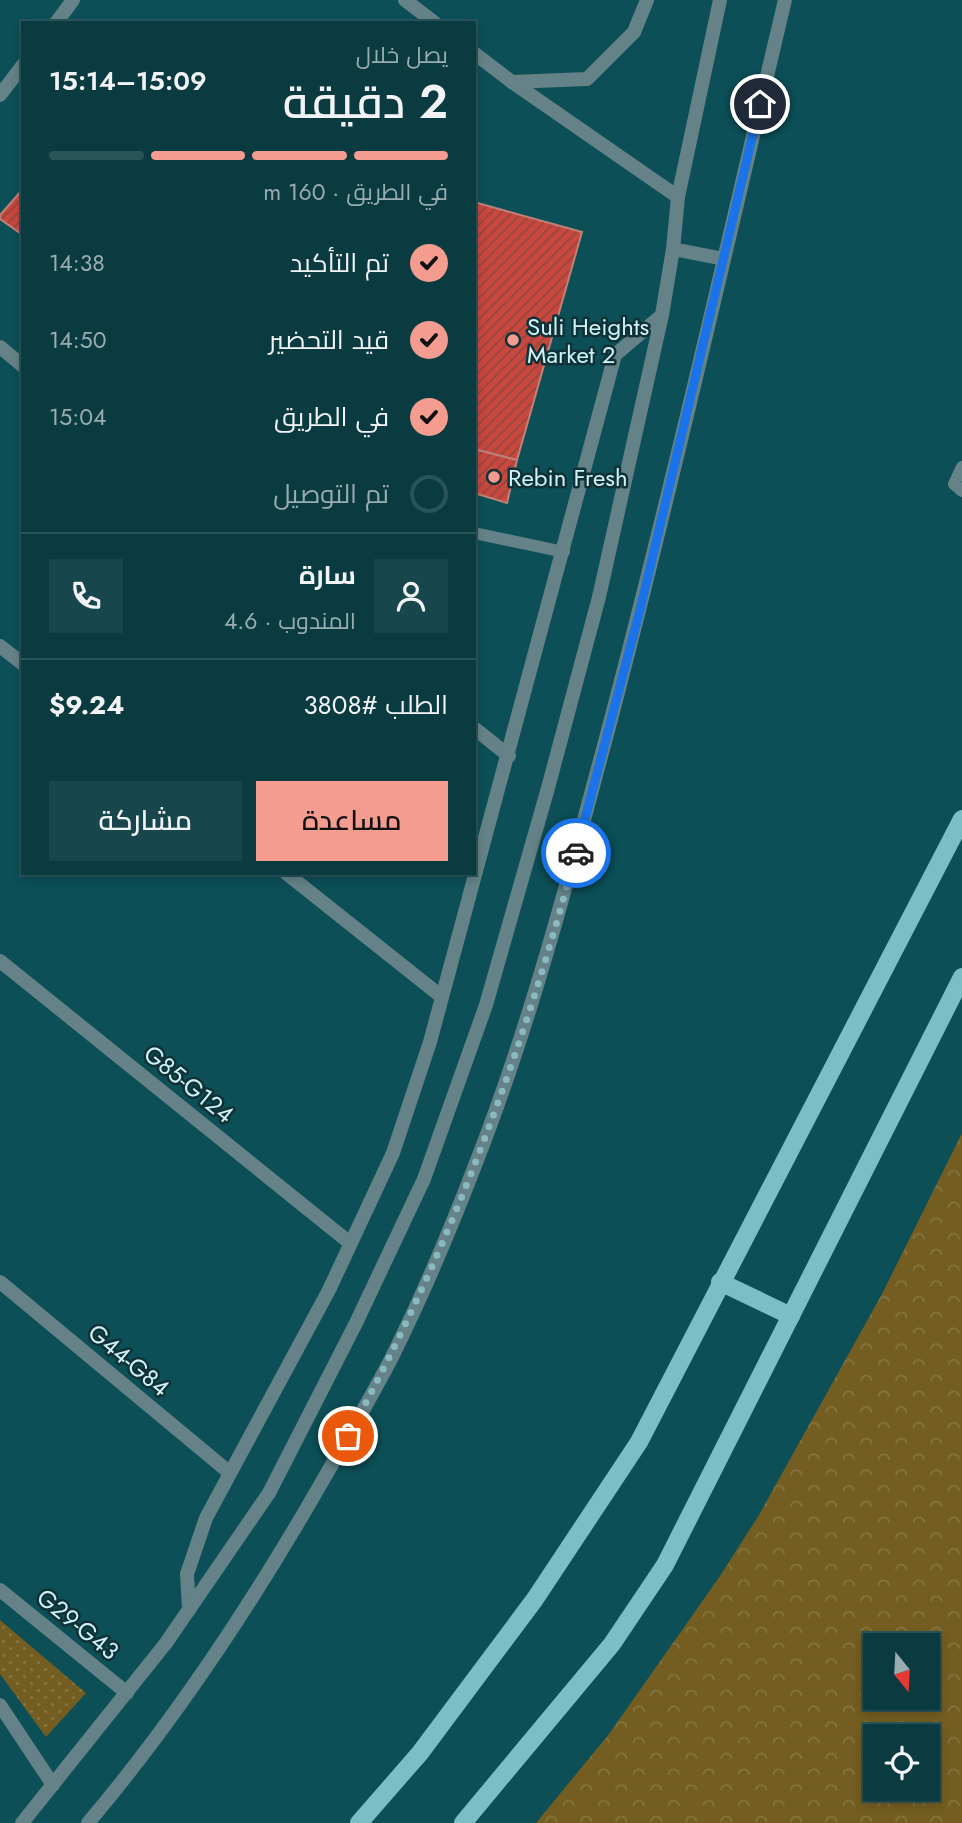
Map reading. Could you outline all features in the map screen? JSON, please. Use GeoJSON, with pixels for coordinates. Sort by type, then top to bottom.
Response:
{"type":"FeatureCollection","features":[{"type":"Feature","properties":{"kind":"main road"},"geometry":{"type":"LineString","coordinates":[[359,1823],[421,1753],[543,1588],[639,1442],[962,819]]}},
{"type":"Feature","properties":{"kind":"main road"},"geometry":{"type":"LineString","coordinates":[[463,1823],[612,1644],[665,1565],[962,977]]}},
{"type":"Feature","properties":{"kind":"main road"},"geometry":{"type":"LineString","coordinates":[[720,1282],[791,1316]]}},
{"type":"Feature","properties":{"kind":"street"},"geometry":{"type":"LineString","coordinates":[[57,21],[73,0]]}},
{"type":"Feature","properties":{"kind":"street"},"geometry":{"type":"LineString","coordinates":[[405,0],[432,21]]}},
{"type":"Feature","properties":{"kind":"street"},"geometry":{"type":"LineString","coordinates":[[512,82],[587,79],[634,32],[647,0]]}},
{"type":"Feature","properties":{"kind":"street"},"geometry":{"type":"LineString","coordinates":[[22,1823],[127,1693],[189,1610],[268,1493],[356,1323],[424,1180],[486,1005],[599,597],[662,314],[678,197],[720,0]]}},
{"type":"Feature","properties":{"kind":"street"},"geometry":{"type":"LineString","coordinates":[[88,1823],[156,1737],[224,1641],[282,1550],[391,1359],[434,1266],[475,1167],[511,1066],[573,861],[640,610],[785,0]]}},
{"type":"Feature","properties":{"kind":"street"},"geometry":{"type":"LineString","coordinates":[[476,55],[678,197]]}},
{"type":"Feature","properties":{"kind":"street"},"geometry":{"type":"LineString","coordinates":[[0,95],[21,68]]}},
{"type":"Feature","properties":{"kind":"street"},"geometry":{"type":"LineString","coordinates":[[673,249],[724,260]]}},
{"type":"Feature","properties":{"kind":"street"},"geometry":{"type":"LineString","coordinates":[[476,875],[615,355],[662,314]]}},
{"type":"Feature","properties":{"kind":"street"},"geometry":{"type":"LineString","coordinates":[[0,347],[21,364]]}},
{"type":"Feature","properties":{"kind":"street"},"geometry":{"type":"LineString","coordinates":[[0,646],[21,662]]}},
{"type":"Feature","properties":{"kind":"street"},"geometry":{"type":"LineString","coordinates":[[476,731],[509,756]]}},
{"type":"Feature","properties":{"kind":"street"},"geometry":{"type":"LineString","coordinates":[[289,875],[442,997]]}},
{"type":"Feature","properties":{"kind":"street"},"geometry":{"type":"LineString","coordinates":[[189,1610],[187,1574],[206,1518],[329,1290],[393,1153],[430,1042],[476,875]]}},
{"type":"Feature","properties":{"kind":"street","name":"G85-G124"},"geometry":{"type":"LineString","coordinates":[[0,961],[351,1243]]}},
{"type":"Feature","properties":{"kind":"street","name":"G44-G84"},"geometry":{"type":"LineString","coordinates":[[0,1282],[230,1473]]}},
{"type":"Feature","properties":{"kind":"street","name":"G29-G43"},"geometry":{"type":"LineString","coordinates":[[0,1590],[127,1693]]}},
{"type":"Feature","properties":{"kind":"street"},"geometry":{"type":"LineString","coordinates":[[0,1705],[53,1785]]}},
{"type":"Feature","properties":{"kind":"lane"},"geometry":{"type":"LineString","coordinates":[[962,467],[954,484],[962,491]]}},
{"type":"Feature","properties":{"kind":"lane"},"geometry":{"type":"LineString","coordinates":[[476,533],[564,552]]}},
{"type":"Feature","properties":{"kind":"green space"},"geometry":{"type":"Polygon","coordinates":[[[962,1133],[962,1823],[536,1823],[609,1734],[720,1576],[759,1515],[882,1294],[962,1133]]]}},
{"type":"Feature","properties":{"kind":"green space"},"geometry":{"type":"Polygon","coordinates":[[[0,1620],[86,1693],[46,1737],[0,1674],[0,1620]]]}},
{"type":"Feature","properties":{"kind":"building"},"geometry":{"type":"Polygon","coordinates":[[[21,191],[21,234],[0,219],[0,215],[21,191]]]}},
{"type":"Feature","properties":{"kind":"building","name":"Suli Heights Market 2"},"geometry":{"type":"Polygon","coordinates":[[[476,203],[582,232],[517,460],[476,450],[476,203]]]}},
{"type":"Feature","properties":{"kind":"building","name":"Rebin Fresh"},"geometry":{"type":"Polygon","coordinates":[[[476,450],[517,460],[507,503],[476,494],[476,450]]]}},
{"type":"Feature","properties":{"kind":"way so far"},"geometry":{"type":"LineString","coordinates":[[348,1436],[391,1359],[434,1266],[475,1167],[511,1066],[576,853]]}},
{"type":"Feature","properties":{"kind":"place","name":"Suli Heights Market 2"},"geometry":{"type":"Point","coordinates":[513,340]}},
{"type":"Feature","properties":{"kind":"place","name":"Rebin Fresh"},"geometry":{"type":"Point","coordinates":[494,477]}},
{"type":"Feature","properties":{"kind":"route"},"geometry":{"type":"LineString","coordinates":[[576,853],[640,610],[760,104]]}}]}
